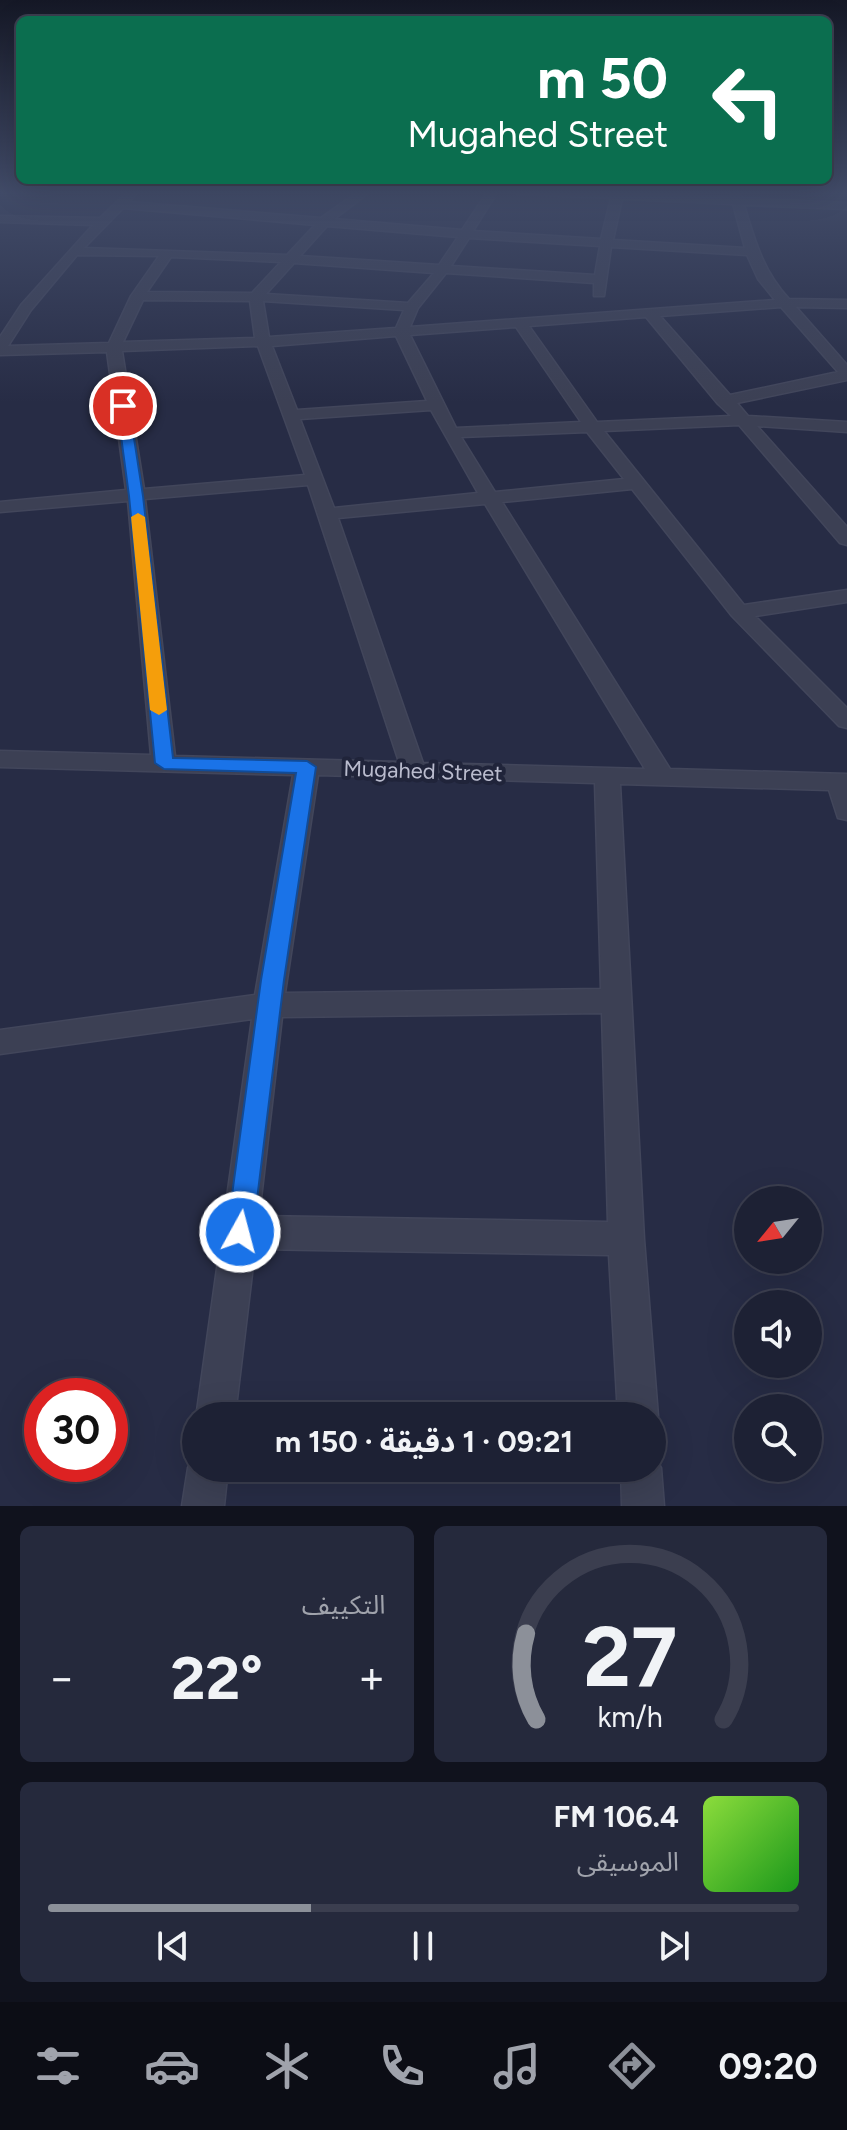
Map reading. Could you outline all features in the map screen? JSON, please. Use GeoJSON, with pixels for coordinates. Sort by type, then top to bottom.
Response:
{"type":"FeatureCollection","features":[{"type":"Feature","properties":{"kind":"street"},"geometry":{"type":"LineString","coordinates":[[0,350],[26,308],[65,261]]}},
{"type":"Feature","properties":{"kind":"street"},"geometry":{"type":"LineString","coordinates":[[162,261],[138,296],[114,347],[136,496],[164,763]]}},
{"type":"Feature","properties":{"kind":"street"},"geometry":{"type":"LineString","coordinates":[[286,261],[256,297],[263,342],[315,479],[414,771]]}},
{"type":"Feature","properties":{"kind":"street"},"geometry":{"type":"LineString","coordinates":[[325,261],[441,272],[599,279]]}},
{"type":"Feature","properties":{"kind":"street"},"geometry":{"type":"LineString","coordinates":[[448,261],[412,307],[401,332],[450,433],[663,778]]}},
{"type":"Feature","properties":{"kind":"street"},"geometry":{"type":"LineString","coordinates":[[602,261],[599,302],[604,315]]}},
{"type":"Feature","properties":{"kind":"street"},"geometry":{"type":"LineString","coordinates":[[724,401],[847,374],[783,303],[764,279],[756,261]]}},
{"type":"Feature","properties":{"kind":"street"},"geometry":{"type":"LineString","coordinates":[[138,296],[256,297],[412,307]]}},
{"type":"Feature","properties":{"kind":"street"},"geometry":{"type":"LineString","coordinates":[[0,350],[263,342],[783,303],[847,304]]}},
{"type":"Feature","properties":{"kind":"street"},"geometry":{"type":"LineString","coordinates":[[649,312],[847,539]]}},
{"type":"Feature","properties":{"kind":"street"},"geometry":{"type":"LineString","coordinates":[[519,322],[593,428],[739,612],[847,721]]}},
{"type":"Feature","properties":{"kind":"street"},"geometry":{"type":"LineString","coordinates":[[291,415],[437,405]]}},
{"type":"Feature","properties":{"kind":"street"},"geometry":{"type":"LineString","coordinates":[[450,433],[741,420],[847,427]]}},
{"type":"Feature","properties":{"kind":"street"},"geometry":{"type":"LineString","coordinates":[[0,507],[315,479]]}},
{"type":"Feature","properties":{"kind":"street"},"geometry":{"type":"LineString","coordinates":[[327,514],[636,483]]}},
{"type":"Feature","properties":{"kind":"street"},"geometry":{"type":"LineString","coordinates":[[739,612],[847,596]]}},
{"type":"Feature","properties":{"kind":"street","name":"Mugahed Street"},"geometry":{"type":"LineString","coordinates":[[0,759],[844,782]]}},
{"type":"Feature","properties":{"kind":"street"},"geometry":{"type":"LineString","coordinates":[[217,1402],[269,1005],[307,767]]}},
{"type":"Feature","properties":{"kind":"street"},"geometry":{"type":"LineString","coordinates":[[607,776],[626,1239],[637,1402]]}},
{"type":"Feature","properties":{"kind":"street"},"geometry":{"type":"LineString","coordinates":[[844,782],[847,812]]}},
{"type":"Feature","properties":{"kind":"street"},"geometry":{"type":"LineString","coordinates":[[0,1042],[269,1005],[617,1001]]}},
{"type":"Feature","properties":{"kind":"street"},"geometry":{"type":"LineString","coordinates":[[240,1232],[626,1239]]}},
{"type":"Feature","properties":{"kind":"street"},"geometry":{"type":"LineString","coordinates":[[203,1506],[206,1482]]}},
{"type":"Feature","properties":{"kind":"street"},"geometry":{"type":"LineString","coordinates":[[642,1482],[643,1506]]}},
{"type":"Feature","properties":{"kind":"slow traffic"},"geometry":{"type":"LineString","coordinates":[[138,517],[159,710]]}},
{"type":"Feature","properties":{"kind":"route"},"geometry":{"type":"LineString","coordinates":[[123,406],[136,496],[164,763],[307,767],[272,980],[240,1232]]}}]}
